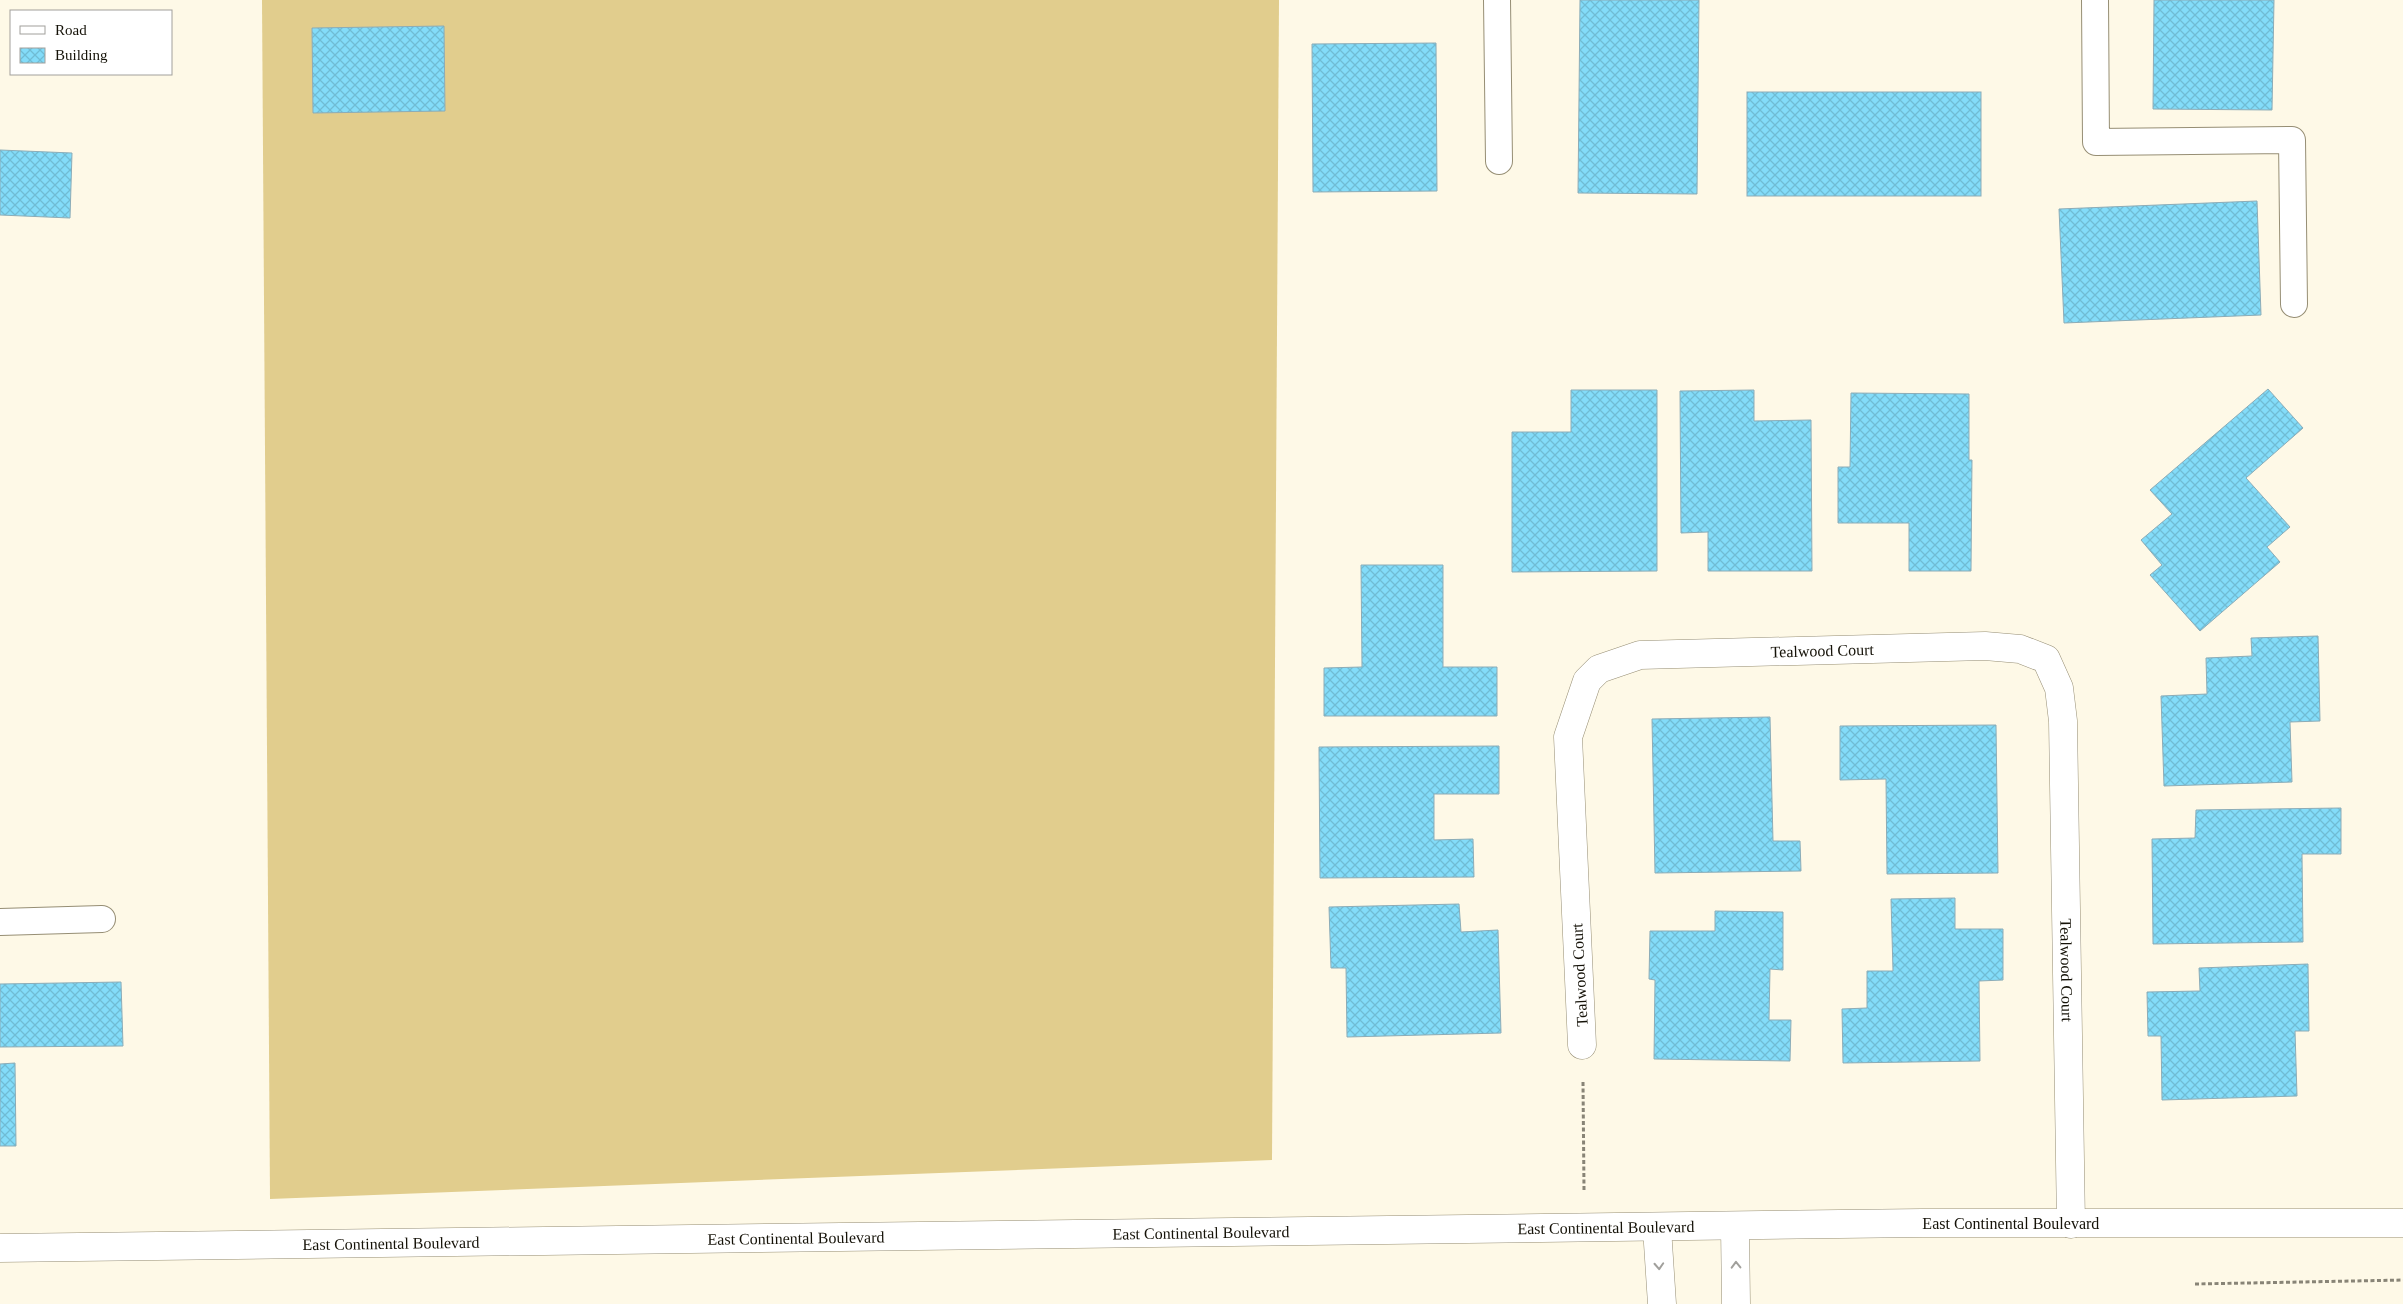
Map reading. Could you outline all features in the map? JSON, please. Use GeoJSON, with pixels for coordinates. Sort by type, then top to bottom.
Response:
{"type":"FeatureCollection","features":[{"type":"Feature","properties":{"kind":"main road","name":"Tealwood Court"},"geometry":{"type":"LineString","coordinates":[[1582,1045],[1568,737],[1587,681],[1599,669],[1640,655],[1985,646],[2020,650],[2046,659],[2059,688],[2063,722],[2072,1224]]}},
{"type":"Feature","properties":{"kind":"main road","name":"East Continental Boulevard"},"geometry":{"type":"LineString","coordinates":[[0,1248],[1736,1226],[2403,1223]]}},
{"type":"Feature","properties":{"kind":"main road"},"geometry":{"type":"LineString","coordinates":[[1736,1226],[1736,1304]]}},
{"type":"Feature","properties":{"kind":"main road"},"geometry":{"type":"LineString","coordinates":[[1657,1228],[1662,1304]]}},
{"type":"Feature","properties":{"kind":"lane"},"geometry":{"type":"LineString","coordinates":[[1496,0],[1499,161]]}},
{"type":"Feature","properties":{"kind":"lane"},"geometry":{"type":"LineString","coordinates":[[2095,0],[2096,142],[2292,140],[2294,304]]}},
{"type":"Feature","properties":{"kind":"lane"},"geometry":{"type":"LineString","coordinates":[[0,922],[102,919]]}},
{"type":"Feature","properties":{"kind":"path","name":"Tealwood Court"},"geometry":{"type":"LineString","coordinates":[[1582,1045],[1585,1228]]}},
{"type":"Feature","properties":{"kind":"path"},"geometry":{"type":"LineString","coordinates":[[2195,1284],[2403,1280]]}},
{"type":"Feature","properties":{"kind":"shaded area"},"geometry":{"type":"Polygon","coordinates":[[[262,0],[1279,0],[1272,1160],[270,1199],[262,0]]]}},
{"type":"Feature","properties":{"kind":"building"},"geometry":{"type":"Polygon","coordinates":[[[1580,0],[1699,0],[1697,194],[1578,193],[1580,0]]]}},
{"type":"Feature","properties":{"kind":"building"},"geometry":{"type":"Polygon","coordinates":[[[2154,0],[2274,0],[2272,110],[2153,109],[2154,0]]]}},
{"type":"Feature","properties":{"kind":"building"},"geometry":{"type":"Polygon","coordinates":[[[444,26],[445,111],[313,113],[312,28],[444,26]]]}},
{"type":"Feature","properties":{"kind":"building"},"geometry":{"type":"Polygon","coordinates":[[[1436,43],[1437,191],[1313,192],[1312,44],[1436,43]]]}},
{"type":"Feature","properties":{"kind":"building"},"geometry":{"type":"Polygon","coordinates":[[[1747,92],[1981,92],[1981,196],[1747,196],[1747,92]]]}},
{"type":"Feature","properties":{"kind":"building"},"geometry":{"type":"Polygon","coordinates":[[[0,150],[72,153],[70,218],[0,215],[0,150]]]}},
{"type":"Feature","properties":{"kind":"building"},"geometry":{"type":"Polygon","coordinates":[[[2257,201],[2261,315],[2064,323],[2059,209],[2257,201]]]}},
{"type":"Feature","properties":{"kind":"building"},"geometry":{"type":"Polygon","coordinates":[[[2268,389],[2303,428],[2246,478],[2290,527],[2267,547],[2280,562],[2200,631],[2150,575],[2162,565],[2141,540],[2172,514],[2150,490],[2268,389]]]}},
{"type":"Feature","properties":{"kind":"building"},"geometry":{"type":"Polygon","coordinates":[[[1571,390],[1657,390],[1657,571],[1512,572],[1512,432],[1571,432],[1571,390]]]}},
{"type":"Feature","properties":{"kind":"building"},"geometry":{"type":"Polygon","coordinates":[[[1754,390],[1754,421],[1811,420],[1812,571],[1708,571],[1708,532],[1681,533],[1680,391],[1754,390]]]}},
{"type":"Feature","properties":{"kind":"building"},"geometry":{"type":"Polygon","coordinates":[[[1851,393],[1969,394],[1969,460],[1972,460],[1971,571],[1909,571],[1909,523],[1838,523],[1838,467],[1850,467],[1851,393]]]}},
{"type":"Feature","properties":{"kind":"building"},"geometry":{"type":"Polygon","coordinates":[[[1361,565],[1443,565],[1443,667],[1497,667],[1497,716],[1324,716],[1324,668],[1362,667],[1361,565]]]}},
{"type":"Feature","properties":{"kind":"building"},"geometry":{"type":"Polygon","coordinates":[[[2318,636],[2320,721],[2290,722],[2292,782],[2164,786],[2161,696],[2207,694],[2206,658],[2252,656],[2251,638],[2318,636]]]}},
{"type":"Feature","properties":{"kind":"building"},"geometry":{"type":"Polygon","coordinates":[[[1770,717],[1773,841],[1800,841],[1801,871],[1655,873],[1652,719],[1770,717]]]}},
{"type":"Feature","properties":{"kind":"building"},"geometry":{"type":"Polygon","coordinates":[[[1996,725],[1998,873],[1887,874],[1886,779],[1840,780],[1840,726],[1996,725]]]}},
{"type":"Feature","properties":{"kind":"building"},"geometry":{"type":"Polygon","coordinates":[[[1499,746],[1499,794],[1434,794],[1434,840],[1473,839],[1474,877],[1320,878],[1319,747],[1499,746]]]}},
{"type":"Feature","properties":{"kind":"building"},"geometry":{"type":"Polygon","coordinates":[[[2341,808],[2341,854],[2302,854],[2303,942],[2153,944],[2152,839],[2195,838],[2196,810],[2341,808]]]}},
{"type":"Feature","properties":{"kind":"building"},"geometry":{"type":"Polygon","coordinates":[[[1955,898],[1955,929],[2003,929],[2003,980],[1979,981],[1980,1061],[1843,1063],[1842,1009],[1867,1008],[1867,971],[1893,971],[1891,899],[1955,898]]]}},
{"type":"Feature","properties":{"kind":"building"},"geometry":{"type":"Polygon","coordinates":[[[1459,904],[1461,932],[1498,930],[1501,1033],[1347,1037],[1346,968],[1331,968],[1329,907],[1459,904]]]}},
{"type":"Feature","properties":{"kind":"building"},"geometry":{"type":"Polygon","coordinates":[[[1715,911],[1783,912],[1783,970],[1770,969],[1769,1020],[1791,1020],[1790,1061],[1654,1059],[1655,980],[1649,979],[1650,931],[1715,931],[1715,911]]]}},
{"type":"Feature","properties":{"kind":"building"},"geometry":{"type":"Polygon","coordinates":[[[2308,964],[2309,1031],[2295,1031],[2297,1096],[2162,1100],[2161,1036],[2148,1036],[2147,992],[2200,991],[2199,968],[2308,964]]]}},
{"type":"Feature","properties":{"kind":"building"},"geometry":{"type":"Polygon","coordinates":[[[121,982],[123,1046],[0,1047],[0,984],[121,982]]]}},
{"type":"Feature","properties":{"kind":"building"},"geometry":{"type":"Polygon","coordinates":[[[15,1063],[16,1146],[0,1146],[0,1064],[15,1063]]]}}]}
